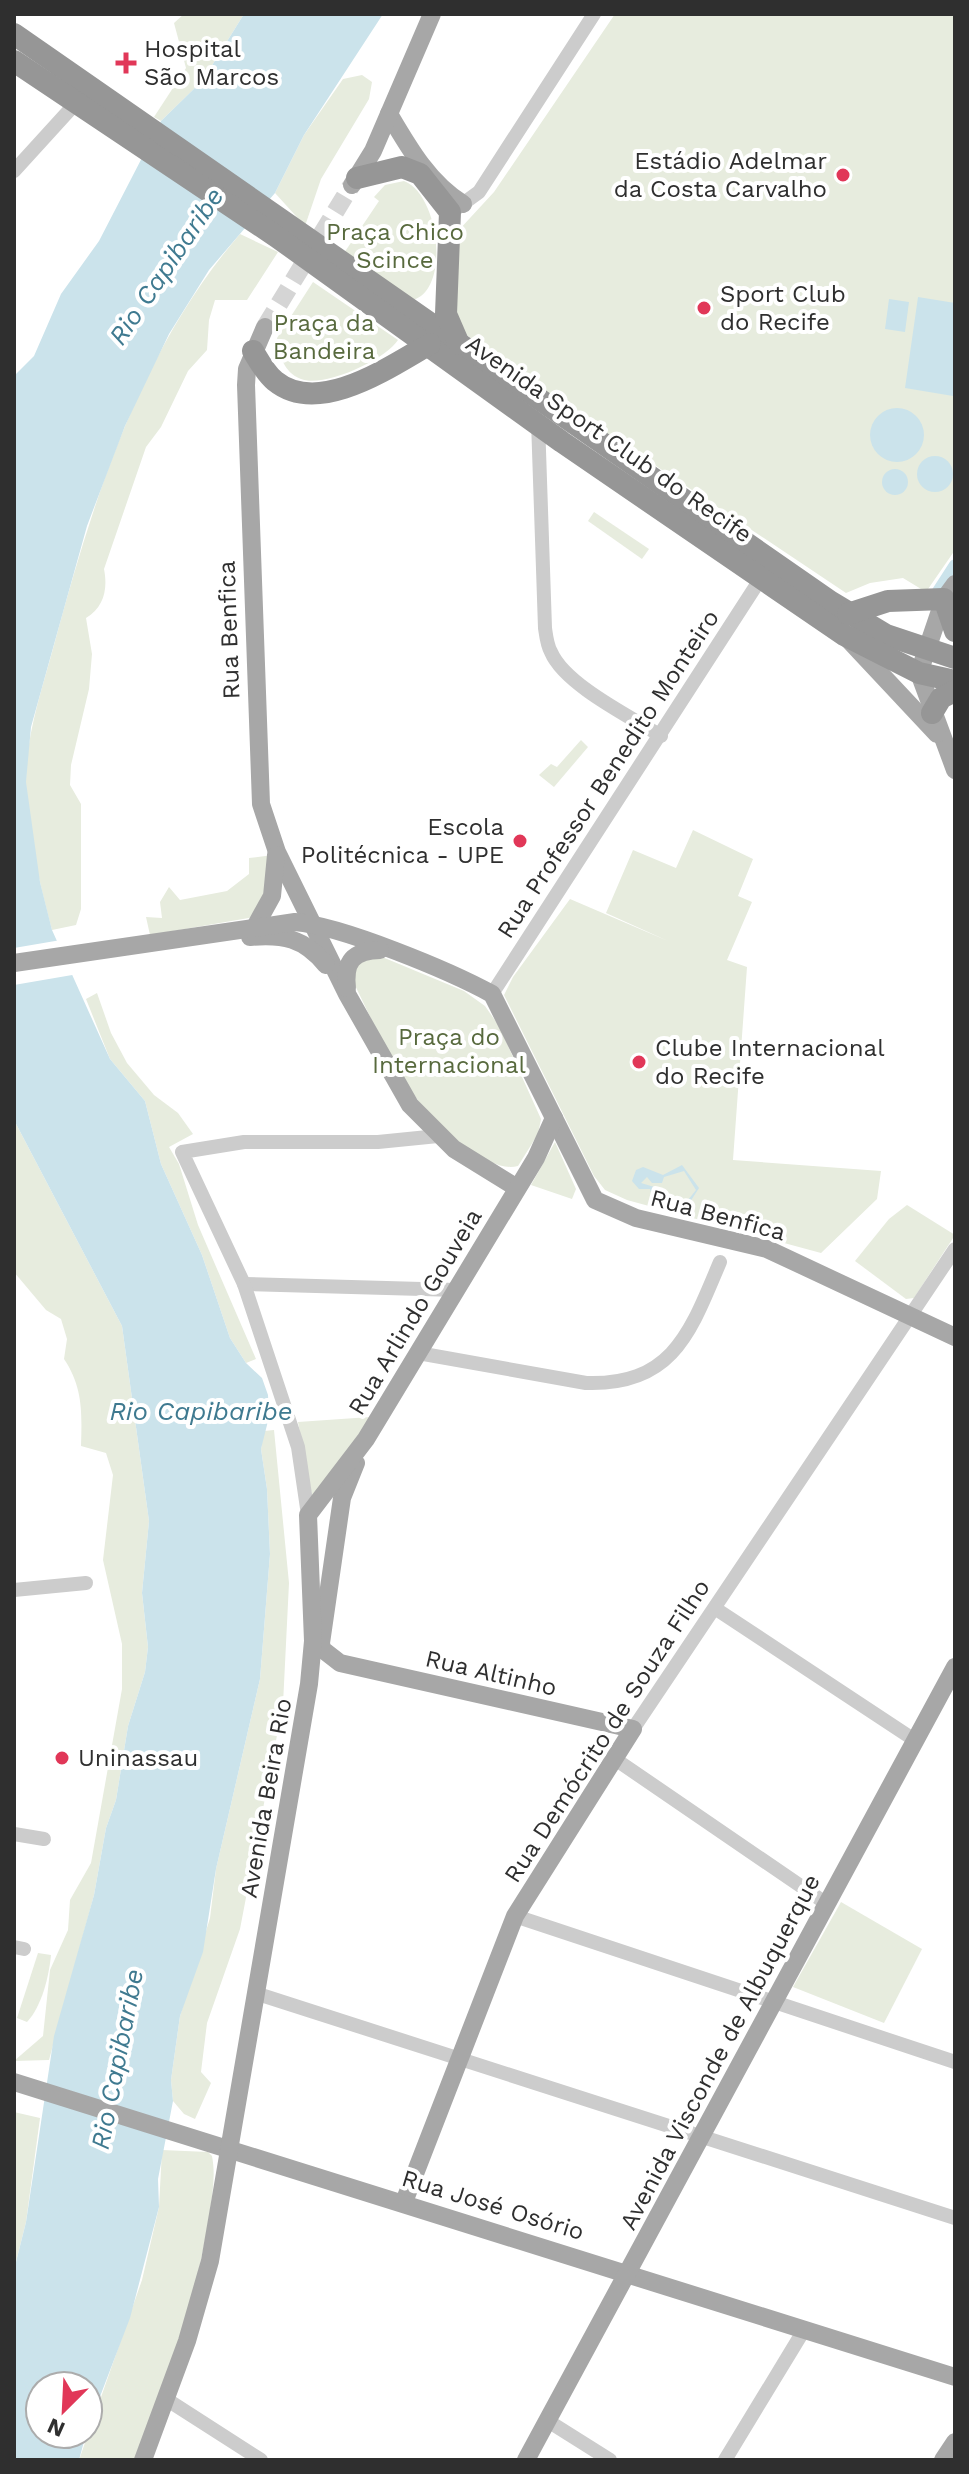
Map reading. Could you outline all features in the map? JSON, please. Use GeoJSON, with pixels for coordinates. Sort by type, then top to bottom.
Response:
{"type":"FeatureCollection","features":[{"type":"Feature","properties":{"kind":"highway"},"geometry":{"type":"LineString","coordinates":[[14,34],[150,139],[280,229]]}},
{"type":"Feature","properties":{"kind":"highway"},"geometry":{"type":"LineString","coordinates":[[14,61],[75,104],[150,139]]}},
{"type":"Feature","properties":{"kind":"highway"},"geometry":{"type":"LineString","coordinates":[[354,182],[402,167],[420,174],[456,208],[446,314],[460,345]]}},
{"type":"Feature","properties":{"kind":"highway","name":"Avenida Sport Club do Recife"},"geometry":{"type":"LineString","coordinates":[[280,229],[538,425],[761,578],[846,624],[955,658]]}},
{"type":"Feature","properties":{"kind":"highway","name":"Avenida Sport Club do Recife"},"geometry":{"type":"LineString","coordinates":[[280,229],[535,397],[846,624],[919,673],[955,681]]}},
{"type":"Feature","properties":{"kind":"highway"},"geometry":{"type":"LineString","coordinates":[[253,351],[274,381],[283,386],[332,392],[350,387],[430,344]]}},
{"type":"Feature","properties":{"kind":"highway"},"geometry":{"type":"LineString","coordinates":[[846,624],[888,601],[950,592],[955,631]]}},
{"type":"Feature","properties":{"kind":"highway"},"geometry":{"type":"LineString","coordinates":[[932,713],[941,698],[955,691]]}},
{"type":"Feature","properties":{"kind":"main road"},"geometry":{"type":"LineString","coordinates":[[354,182],[389,114],[432,14]]}},
{"type":"Feature","properties":{"kind":"main road"},"geometry":{"type":"LineString","coordinates":[[389,114],[408,148],[456,208]]}},
{"type":"Feature","properties":{"kind":"main road","name":"Rua Benfica"},"geometry":{"type":"LineString","coordinates":[[265,327],[247,369],[261,804],[277,852],[347,994],[403,1094],[438,1136],[517,1188]]}},
{"type":"Feature","properties":{"kind":"main road"},"geometry":{"type":"LineString","coordinates":[[950,592],[925,650],[919,673],[941,740],[955,770]]}},
{"type":"Feature","properties":{"kind":"main road"},"geometry":{"type":"LineString","coordinates":[[846,624],[941,740]]}},
{"type":"Feature","properties":{"kind":"main road"},"geometry":{"type":"LineString","coordinates":[[256,925],[272,896],[277,852]]}},
{"type":"Feature","properties":{"kind":"main road"},"geometry":{"type":"LineString","coordinates":[[14,974],[256,925],[314,923],[387,949],[492,994]]}},
{"type":"Feature","properties":{"kind":"main road"},"geometry":{"type":"LineString","coordinates":[[14,963],[279,936],[312,948],[347,994]]}},
{"type":"Feature","properties":{"kind":"main road"},"geometry":{"type":"LineString","coordinates":[[347,994],[345,972],[350,958],[365,951],[387,949]]}},
{"type":"Feature","properties":{"kind":"main road","name":"Rua Benfica"},"geometry":{"type":"LineString","coordinates":[[492,994],[595,1200],[636,1218],[767,1249],[955,1337]]}},
{"type":"Feature","properties":{"kind":"main road"},"geometry":{"type":"LineString","coordinates":[[517,1188],[536,1158],[554,1118]]}},
{"type":"Feature","properties":{"kind":"main road","name":"Rua Arlindo Gouveia"},"geometry":{"type":"LineString","coordinates":[[496,1176],[506,1197],[504,1209]]}},
{"type":"Feature","properties":{"kind":"main road","name":"Rua Arlindo Gouveia"},"geometry":{"type":"LineString","coordinates":[[308,1515],[366,1439],[517,1188]]}},
{"type":"Feature","properties":{"kind":"main road","name":"Rua Arlindo Gouveia"},"geometry":{"type":"LineString","coordinates":[[340,1663],[322,1649],[321,1643],[342,1498],[366,1439]]}},
{"type":"Feature","properties":{"kind":"main road","name":"Avenida Beira Rio"},"geometry":{"type":"LineString","coordinates":[[143,2460],[210,2261],[231,2151],[309,1684],[313,1641],[308,1515]]}},
{"type":"Feature","properties":{"kind":"main road"},"geometry":{"type":"LineString","coordinates":[[309,1684],[322,1669],[340,1663]]}},
{"type":"Feature","properties":{"kind":"main road","name":"Rua Altinho"},"geometry":{"type":"LineString","coordinates":[[340,1663],[633,1729]]}},
{"type":"Feature","properties":{"kind":"main road","name":"Avenida Visconde de Albuquerque"},"geometry":{"type":"LineString","coordinates":[[526,2460],[705,2135],[955,1667]]}},
{"type":"Feature","properties":{"kind":"main road","name":"Rua Demócrito de Souza Filho"},"geometry":{"type":"LineString","coordinates":[[404,2202],[515,1916],[633,1729]]}},
{"type":"Feature","properties":{"kind":"main road","name":"Rua José Osório"},"geometry":{"type":"LineString","coordinates":[[17,2083],[629,2272],[955,2377]]}},
{"type":"Feature","properties":{"kind":"main road"},"geometry":{"type":"LineString","coordinates":[[194,2139],[225,2134],[235,2126],[253,2157],[237,2162],[226,2179]]}},
{"type":"Feature","properties":{"kind":"main road"},"geometry":{"type":"LineString","coordinates":[[645,2243],[651,2265],[666,2284]]}},
{"type":"Feature","properties":{"kind":"main road"},"geometry":{"type":"LineString","coordinates":[[943,2460],[955,2442]]}},
{"type":"Feature","properties":{"kind":"street"},"geometry":{"type":"LineString","coordinates":[[456,208],[479,192],[594,14]]}},
{"type":"Feature","properties":{"kind":"street"},"geometry":{"type":"LineString","coordinates":[[14,171],[75,104]]}},
{"type":"Feature","properties":{"kind":"street"},"geometry":{"type":"LineString","coordinates":[[535,397],[545,628],[550,652],[563,670],[587,689],[661,736]]}},
{"type":"Feature","properties":{"kind":"street"},"geometry":{"type":"LineString","coordinates":[[539,462],[559,439]]}},
{"type":"Feature","properties":{"kind":"street","name":"Rua Professor Benedito Monteiro"},"geometry":{"type":"LineString","coordinates":[[492,994],[761,578]]}},
{"type":"Feature","properties":{"kind":"street","name":"Avenida Beira Rio"},"geometry":{"type":"LineString","coordinates":[[308,1515],[298,1447],[244,1284],[182,1152],[244,1142],[378,1142],[438,1136]]}},
{"type":"Feature","properties":{"kind":"street","name":"Rua Demócrito de Souza Filho"},"geometry":{"type":"LineString","coordinates":[[633,1729],[955,1249]]}},
{"type":"Feature","properties":{"kind":"street"},"geometry":{"type":"LineString","coordinates":[[418,1353],[586,1383],[606,1384],[634,1377],[665,1361],[690,1334],[720,1262]]}},
{"type":"Feature","properties":{"kind":"street"},"geometry":{"type":"LineString","coordinates":[[244,1284],[457,1290]]}},
{"type":"Feature","properties":{"kind":"street"},"geometry":{"type":"LineString","coordinates":[[14,1590],[86,1583]]}},
{"type":"Feature","properties":{"kind":"street"},"geometry":{"type":"LineString","coordinates":[[716,1609],[916,1741]]}},
{"type":"Feature","properties":{"kind":"street"},"geometry":{"type":"LineString","coordinates":[[615,1759],[827,1904]]}},
{"type":"Feature","properties":{"kind":"street"},"geometry":{"type":"LineString","coordinates":[[14,1834],[44,1839]]}},
{"type":"Feature","properties":{"kind":"street"},"geometry":{"type":"LineString","coordinates":[[515,1916],[955,2062]]}},
{"type":"Feature","properties":{"kind":"street"},"geometry":{"type":"LineString","coordinates":[[258,1994],[457,2060],[705,2135],[955,2218]]}},
{"type":"Feature","properties":{"kind":"street"},"geometry":{"type":"LineString","coordinates":[[725,2460],[804,2330]]}},
{"type":"Feature","properties":{"kind":"street"},"geometry":{"type":"LineString","coordinates":[[166,2399],[261,2460]]}},
{"type":"Feature","properties":{"kind":"street"},"geometry":{"type":"LineString","coordinates":[[548,2421],[610,2460]]}},
{"type":"Feature","properties":{"kind":"green space"},"geometry":{"type":"Polygon","coordinates":[[[184,14],[244,14],[203,80],[161,121],[154,117],[186,68],[174,23],[184,14]]]}},
{"type":"Feature","properties":{"kind":"green space","name":"Sport Club do Recife"},"geometry":{"type":"Polygon","coordinates":[[[615,14],[955,14],[955,550],[926,592],[903,578],[870,583],[846,593],[496,359],[462,331],[452,300],[458,231],[494,192],[615,14]]]}},
{"type":"Feature","properties":{"kind":"green space"},"geometry":{"type":"Polygon","coordinates":[[[362,75],[372,82],[369,99],[321,179],[305,226],[275,193],[304,135],[343,79],[362,75]]]}},
{"type":"Feature","properties":{"kind":"green space","name":"Praça Chico Scince"},"geometry":{"type":"Polygon","coordinates":[[[404,181],[416,189],[426,204],[436,241],[433,279],[425,292],[413,300],[342,256],[379,201],[374,197],[385,185],[404,181]]]}},
{"type":"Feature","properties":{"kind":"green space"},"geometry":{"type":"Polygon","coordinates":[[[240,234],[278,252],[247,300],[215,300],[209,320],[207,350],[188,371],[161,427],[146,447],[104,569],[103,597],[97,609],[86,618],[92,654],[89,689],[71,765],[70,785],[81,804],[81,909],[76,925],[52,930],[34,857],[26,781],[29,746],[40,695],[85,536],[124,429],[174,327],[205,279],[240,234]]]}},
{"type":"Feature","properties":{"kind":"green space","name":"Praça da Bandeira"},"geometry":{"type":"Polygon","coordinates":[[[313,282],[398,340],[368,364],[338,376],[311,381],[295,376],[283,362],[277,338],[313,282]]]}},
{"type":"Feature","properties":{"kind":"green space"},"geometry":{"type":"Polygon","coordinates":[[[594,512],[649,549],[642,559],[588,521],[594,512]]]}},
{"type":"Feature","properties":{"kind":"green space"},"geometry":{"type":"Polygon","coordinates":[[[581,740],[588,747],[554,787],[539,775],[551,764],[557,767],[581,740]]]}},
{"type":"Feature","properties":{"kind":"green space","name":"Clube Internacional do Recife"},"geometry":{"type":"Polygon","coordinates":[[[693,830],[753,859],[738,896],[752,902],[727,960],[747,967],[733,1160],[881,1171],[877,1199],[821,1253],[627,1200],[605,1190],[594,1176],[504,995],[513,977],[570,899],[668,941],[606,913],[633,850],[676,868],[693,830]]]}},
{"type":"Feature","properties":{"kind":"green space"},"geometry":{"type":"Polygon","coordinates":[[[273,855],[260,916],[150,935],[146,917],[162,918],[160,902],[169,887],[180,900],[227,891],[249,874],[249,858],[273,855]]]}},
{"type":"Feature","properties":{"kind":"green space","name":"Praça do Internacional"},"geometry":{"type":"Polygon","coordinates":[[[375,954],[464,991],[485,1006],[499,1026],[541,1119],[538,1134],[518,1166],[489,1161],[451,1135],[431,1116],[400,1074],[351,977],[350,970],[375,954]]]}},
{"type":"Feature","properties":{"kind":"green space"},"geometry":{"type":"Polygon","coordinates":[[[97,993],[111,1033],[127,1063],[154,1095],[178,1113],[193,1134],[169,1147],[179,1164],[198,1225],[256,1359],[246,1363],[230,1338],[202,1255],[161,1164],[145,1101],[110,1059],[86,999],[97,993]]]}},
{"type":"Feature","properties":{"kind":"green space"},"geometry":{"type":"Polygon","coordinates":[[[14,1120],[122,1326],[149,1521],[142,1593],[148,1647],[145,1672],[128,1726],[116,1800],[106,1828],[94,1895],[49,2060],[14,2061],[43,2036],[50,1970],[68,1930],[70,1900],[91,1863],[122,1689],[122,1644],[103,1560],[113,1475],[106,1453],[81,1446],[80,1401],[75,1380],[64,1359],[67,1339],[61,1319],[46,1310],[14,1272],[14,1120]]]}},
{"type":"Feature","properties":{"kind":"green space"},"geometry":{"type":"Polygon","coordinates":[[[555,1142],[576,1189],[572,1199],[531,1185],[555,1142]]]}},
{"type":"Feature","properties":{"kind":"green space"},"geometry":{"type":"Polygon","coordinates":[[[907,1205],[955,1235],[914,1298],[906,1299],[855,1261],[889,1219],[907,1205]]]}},
{"type":"Feature","properties":{"kind":"green space"},"geometry":{"type":"Polygon","coordinates":[[[370,1417],[349,1452],[312,1496],[298,1422],[370,1417]]]}},
{"type":"Feature","properties":{"kind":"green space"},"geometry":{"type":"Polygon","coordinates":[[[274,1430],[289,1583],[283,1704],[240,1929],[207,2023],[201,2072],[211,2083],[195,2119],[184,2114],[173,2101],[171,2080],[180,2016],[210,1918],[216,1869],[260,1679],[270,1554],[267,1489],[261,1449],[264,1431],[274,1430]]]}},
{"type":"Feature","properties":{"kind":"green space"},"geometry":{"type":"Polygon","coordinates":[[[841,1902],[922,1949],[884,2023],[793,1987],[841,1902]]]}},
{"type":"Feature","properties":{"kind":"green space"},"geometry":{"type":"Polygon","coordinates":[[[38,1953],[51,1955],[50,1963],[41,1999],[27,2022],[17,2018],[38,1953]]]}},
{"type":"Feature","properties":{"kind":"green space"},"geometry":{"type":"Polygon","coordinates":[[[14,2112],[40,2118],[26,2222],[14,2270],[14,2112]]]}},
{"type":"Feature","properties":{"kind":"green space"},"geometry":{"type":"Polygon","coordinates":[[[162,2150],[208,2152],[212,2156],[214,2171],[212,2194],[196,2280],[168,2371],[134,2460],[79,2460],[82,2450],[104,2450],[104,2389],[142,2280],[159,2207],[162,2150]]]}},
{"type":"Feature","properties":{"kind":"water","name":"Rio Capibaribe"},"geometry":{"type":"Polygon","coordinates":[[[244,14],[383,14],[304,135],[275,193],[209,270],[169,334],[125,426],[87,526],[31,727],[26,782],[40,882],[52,930],[110,1059],[145,1101],[161,1164],[202,1255],[230,1338],[246,1363],[262,1378],[268,1395],[269,1417],[261,1449],[267,1489],[270,1554],[260,1679],[216,1869],[203,1952],[180,2016],[171,2080],[173,2101],[158,2179],[159,2207],[130,2318],[104,2386],[104,2370],[24,2370],[24,2450],[82,2450],[79,2460],[14,2460],[14,2270],[26,2222],[54,2036],[94,1895],[106,1828],[116,1800],[128,1726],[145,1672],[148,1647],[142,1593],[149,1521],[122,1326],[14,1120],[14,376],[34,356],[61,294],[99,241],[161,121],[203,80],[244,14]]]}},
{"type":"Feature","properties":{"kind":"water"},"geometry":{"type":"Polygon","coordinates":[[[918,297],[955,303],[953,396],[905,388],[918,297]]]}},
{"type":"Feature","properties":{"kind":"water"},"geometry":{"type":"Polygon","coordinates":[[[889,299],[909,302],[905,332],[885,329],[889,299]]]}},
{"type":"Feature","properties":{"kind":"water"},"geometry":{"type":"Polygon","coordinates":[[[897,408],[916,416],[924,435],[916,454],[897,462],[878,454],[870,435],[878,416],[897,408]]]}},
{"type":"Feature","properties":{"kind":"water"},"geometry":{"type":"Polygon","coordinates":[[[935,456],[948,461],[953,474],[948,487],[935,492],[922,487],[917,474],[922,461],[935,456]]]}},
{"type":"Feature","properties":{"kind":"water"},"geometry":{"type":"Polygon","coordinates":[[[895,469],[904,473],[908,482],[904,491],[895,495],[886,491],[882,482],[886,473],[895,469]]]}},
{"type":"Feature","properties":{"kind":"water"},"geometry":{"type":"Polygon","coordinates":[[[682,1165],[699,1188],[690,1202],[694,1208],[692,1213],[661,1209],[650,1189],[639,1189],[632,1181],[636,1170],[643,1167],[663,1175],[682,1165]],[[684,1171],[664,1177],[662,1183],[652,1183],[647,1177],[641,1183],[661,1189],[656,1197],[661,1204],[684,1205],[696,1190],[684,1171]]]}},
{"type":"Feature","properties":{"kind":"pier"},"geometry":{"type":"Polygon","coordinates":[[[61,940],[78,974],[14,985],[14,948],[61,940]]]}},
{"type":"Feature","properties":{"kind":"waterway"},"geometry":{"type":"LineString","coordinates":[[935,596],[955,565]]}},
{"type":"Feature","properties":{"kind":"tunnel"},"geometry":{"type":"LineString","coordinates":[[265,327],[351,186]]}},
{"type":"Feature","properties":{"kind":"place","name":"Hospital São Marcos"},"geometry":{"type":"Point","coordinates":[126,63]}},
{"type":"Feature","properties":{"kind":"place","name":"Estádio Adelmar da Costa Carvalho"},"geometry":{"type":"Point","coordinates":[843,175]}},
{"type":"Feature","properties":{"kind":"place","name":"Sport Club do Recife"},"geometry":{"type":"Point","coordinates":[704,308]}},
{"type":"Feature","properties":{"kind":"place","name":"Escola Politécnica - UPE"},"geometry":{"type":"Point","coordinates":[520,841]}},
{"type":"Feature","properties":{"kind":"place","name":"Clube Internacional do Recife"},"geometry":{"type":"Point","coordinates":[639,1062]}},
{"type":"Feature","properties":{"kind":"place","name":"Uninassau"},"geometry":{"type":"Point","coordinates":[62,1758]}}]}
